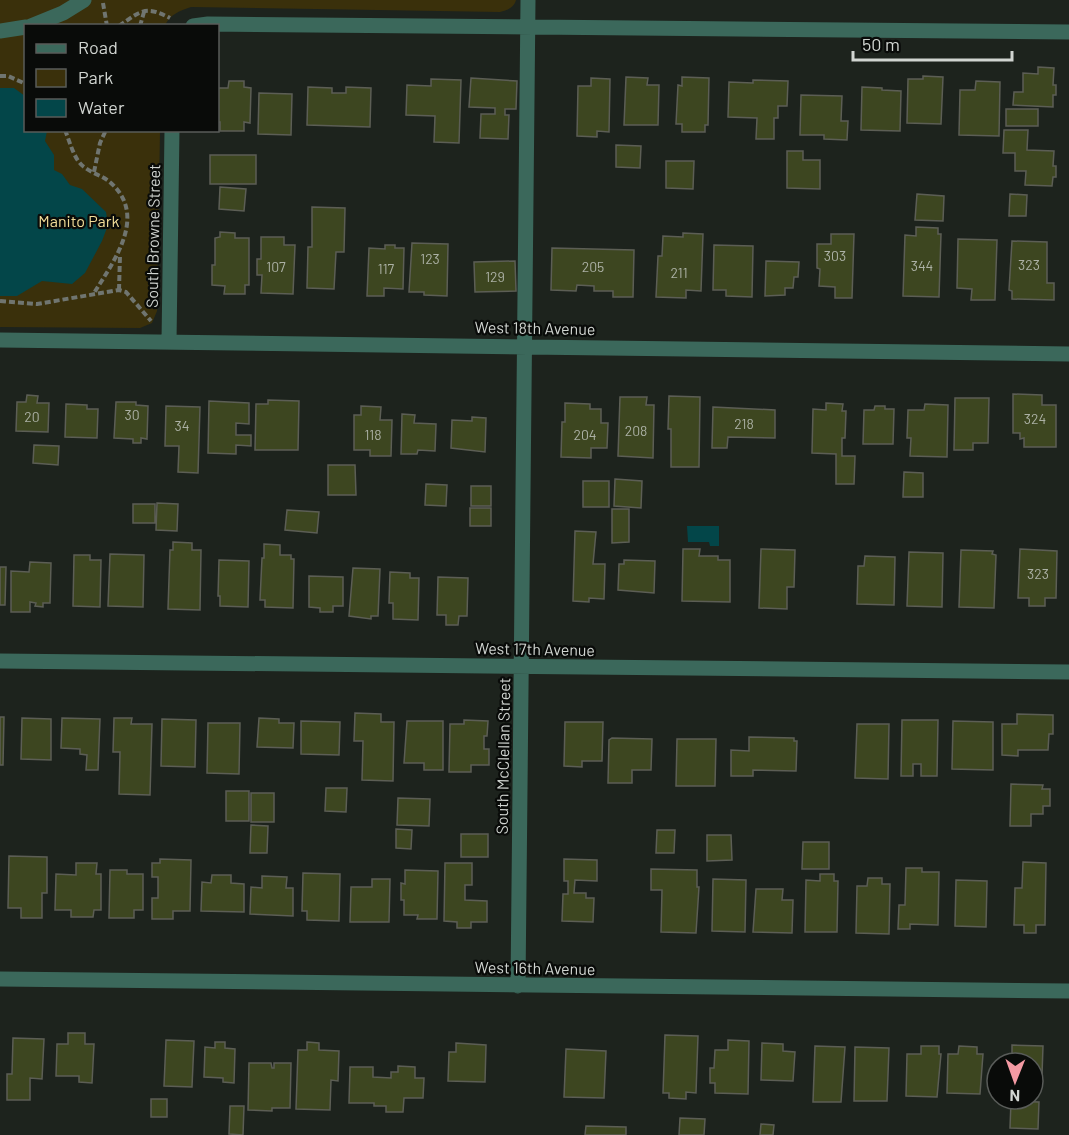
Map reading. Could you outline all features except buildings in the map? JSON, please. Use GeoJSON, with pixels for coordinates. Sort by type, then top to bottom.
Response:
{"type":"FeatureCollection","features":[{"type":"Feature","properties":{"kind":"street"},"geometry":{"type":"LineString","coordinates":[[36,24],[63,13],[84,0]]}},
{"type":"Feature","properties":{"kind":"street"},"geometry":{"type":"LineString","coordinates":[[527,27],[528,0]]}},
{"type":"Feature","properties":{"kind":"street"},"geometry":{"type":"LineString","coordinates":[[219,24],[1069,32]]}},
{"type":"Feature","properties":{"kind":"street"},"geometry":{"type":"LineString","coordinates":[[0,32],[24,27]]}},
{"type":"Feature","properties":{"kind":"street","name":"South McClellan Street"},"geometry":{"type":"LineString","coordinates":[[518,986],[523,667],[527,27]]}},
{"type":"Feature","properties":{"kind":"street","name":"South Browne Street"},"geometry":{"type":"LineString","coordinates":[[169,342],[172,132]]}},
{"type":"Feature","properties":{"kind":"street","name":"West 18th Avenue"},"geometry":{"type":"LineString","coordinates":[[0,340],[1069,354]]}},
{"type":"Feature","properties":{"kind":"street","name":"West 17th Avenue"},"geometry":{"type":"LineString","coordinates":[[0,661],[1069,672]]}},
{"type":"Feature","properties":{"kind":"street","name":"West 16th Avenue"},"geometry":{"type":"LineString","coordinates":[[0,979],[1069,991]]}},
{"type":"Feature","properties":{"kind":"path"},"geometry":{"type":"LineString","coordinates":[[102,0],[107,24]]}},
{"type":"Feature","properties":{"kind":"path"},"geometry":{"type":"LineString","coordinates":[[122,24],[144,11],[155,10],[170,18]]}},
{"type":"Feature","properties":{"kind":"path"},"geometry":{"type":"LineString","coordinates":[[141,24],[144,11]]}},
{"type":"Feature","properties":{"kind":"path"},"geometry":{"type":"LineString","coordinates":[[0,76],[8,76],[24,83]]}},
{"type":"Feature","properties":{"kind":"path"},"geometry":{"type":"LineString","coordinates":[[66,132],[84,167],[111,182],[123,196],[127,211],[126,229],[120,252],[119,290]]}},
{"type":"Feature","properties":{"kind":"path"},"geometry":{"type":"LineString","coordinates":[[94,172],[100,143],[105,132]]}},
{"type":"Feature","properties":{"kind":"path"},"geometry":{"type":"LineString","coordinates":[[94,292],[120,252]]}},
{"type":"Feature","properties":{"kind":"path"},"geometry":{"type":"LineString","coordinates":[[0,302],[38,304],[94,292],[119,290],[126,292],[151,321]]}},
{"type":"Feature","properties":{"kind":"green space","name":"Manito Park"},"geometry":{"type":"Polygon","coordinates":[[[0,0],[516,0],[512,7],[500,12],[191,7],[176,13],[166,24],[24,24],[24,132],[160,132],[157,311],[152,323],[140,328],[0,327],[0,0]]]}},
{"type":"Feature","properties":{"kind":"water"},"geometry":{"type":"Polygon","coordinates":[[[0,88],[14,88],[24,95],[24,132],[47,132],[45,141],[54,155],[54,170],[62,174],[70,185],[82,189],[106,212],[108,225],[85,273],[72,284],[42,281],[17,296],[0,296],[0,88]]]}},
{"type":"Feature","properties":{"kind":"water"},"geometry":{"type":"Polygon","coordinates":[[[687,526],[719,526],[719,546],[710,546],[709,542],[688,542],[687,526]]]}}]}
